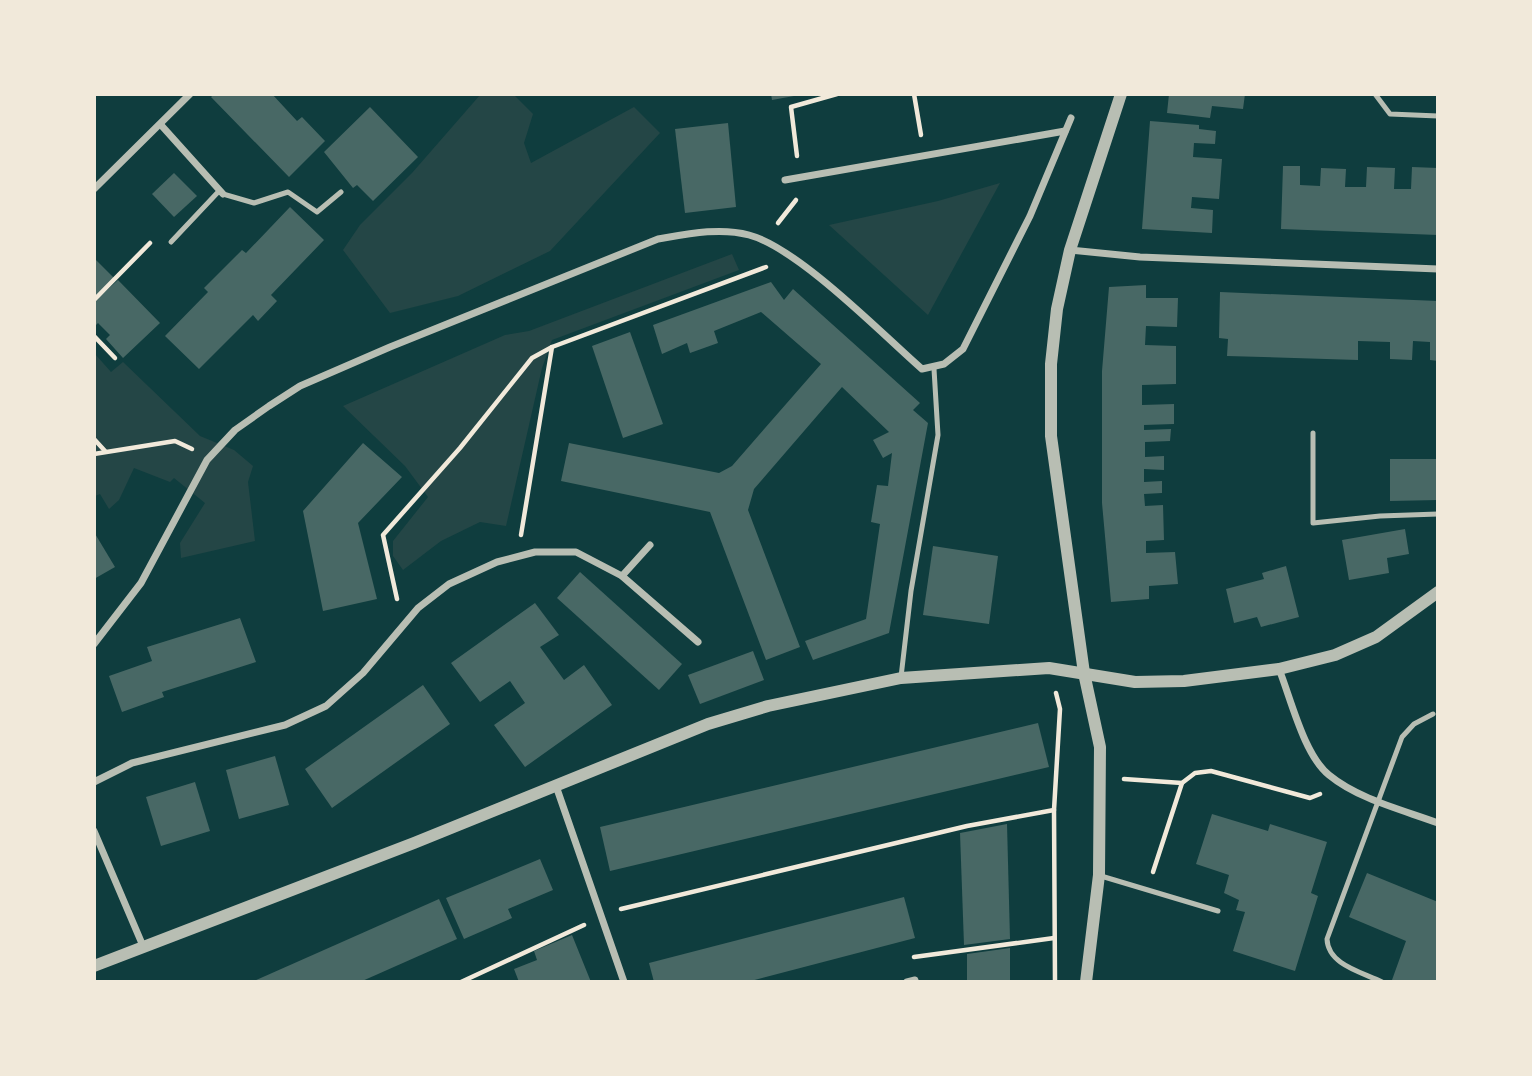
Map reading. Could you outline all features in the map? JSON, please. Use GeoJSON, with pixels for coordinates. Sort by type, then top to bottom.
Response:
{"type":"FeatureCollection","features":[{"type":"Feature","properties":{"kind":"street"},"geometry":{"type":"LineString","coordinates":[[94,189],[190,94]]}},
{"type":"Feature","properties":{"kind":"street"},"geometry":{"type":"LineString","coordinates":[[1086,982],[1099,875],[1100,747],[1084,673],[1051,436],[1051,364],[1070,250],[1121,94]]}},
{"type":"Feature","properties":{"kind":"street"},"geometry":{"type":"LineString","coordinates":[[94,644],[141,583],[207,460],[235,430],[300,386],[501,300],[658,239],[701,232],[747,234],[768,241],[841,296],[922,369],[934,369],[944,365],[963,349],[1030,216],[1071,118]]}},
{"type":"Feature","properties":{"kind":"street"},"geometry":{"type":"LineString","coordinates":[[161,125],[222,192]]}},
{"type":"Feature","properties":{"kind":"street"},"geometry":{"type":"LineString","coordinates":[[785,180],[1065,131]]}},
{"type":"Feature","properties":{"kind":"street"},"geometry":{"type":"LineString","coordinates":[[1070,250],[1140,257],[1437,269]]}},
{"type":"Feature","properties":{"kind":"street"},"geometry":{"type":"LineString","coordinates":[[622,576],[650,545]]}},
{"type":"Feature","properties":{"kind":"street"},"geometry":{"type":"LineString","coordinates":[[94,782],[132,763],[285,725],[326,706],[363,673],[418,608],[470,572],[517,556],[559,550],[576,552],[622,576],[698,642]]}},
{"type":"Feature","properties":{"kind":"street"},"geometry":{"type":"LineString","coordinates":[[94,966],[720,720],[814,695],[901,678],[1049,668],[1147,681],[1184,681],[1279,669],[1335,655],[1376,637],[1437,592]]}},
{"type":"Feature","properties":{"kind":"street"},"geometry":{"type":"LineString","coordinates":[[1279,669],[1305,737],[1317,761],[1328,775],[1378,800],[1437,823]]}},
{"type":"Feature","properties":{"kind":"street"},"geometry":{"type":"LineString","coordinates":[[556,786],[624,982]]}},
{"type":"Feature","properties":{"kind":"street"},"geometry":{"type":"LineString","coordinates":[[94,831],[143,946]]}},
{"type":"Feature","properties":{"kind":"lane"},"geometry":{"type":"LineString","coordinates":[[1375,94],[1390,114],[1437,116]]}},
{"type":"Feature","properties":{"kind":"lane"},"geometry":{"type":"LineString","coordinates":[[171,242],[222,192],[254,203],[288,192],[317,212],[341,192]]}},
{"type":"Feature","properties":{"kind":"lane"},"geometry":{"type":"LineString","coordinates":[[901,678],[911,592],[938,435],[934,369]]}},
{"type":"Feature","properties":{"kind":"lane"},"geometry":{"type":"LineString","coordinates":[[1313,433],[1313,523],[1380,516],[1437,514]]}},
{"type":"Feature","properties":{"kind":"lane"},"geometry":{"type":"LineString","coordinates":[[1382,982],[1337,960],[1328,947],[1327,939],[1402,737],[1414,724],[1433,714]]}},
{"type":"Feature","properties":{"kind":"lane"},"geometry":{"type":"LineString","coordinates":[[1099,875],[1218,911]]}},
{"type":"Feature","properties":{"kind":"path"},"geometry":{"type":"LineString","coordinates":[[777,223],[796,199],[800,178],[791,107],[837,94]]}},
{"type":"Feature","properties":{"kind":"path"},"geometry":{"type":"LineString","coordinates":[[914,94],[925,157]]}},
{"type":"Feature","properties":{"kind":"path"},"geometry":{"type":"LineString","coordinates":[[94,300],[160,232],[171,242]]}},
{"type":"Feature","properties":{"kind":"path"},"geometry":{"type":"LineString","coordinates":[[391,581],[383,535],[460,448],[532,358],[552,347],[791,258]]}},
{"type":"Feature","properties":{"kind":"path"},"geometry":{"type":"LineString","coordinates":[[94,337],[115,358]]}},
{"type":"Feature","properties":{"kind":"path"},"geometry":{"type":"LineString","coordinates":[[517,556],[552,347]]}},
{"type":"Feature","properties":{"kind":"path"},"geometry":{"type":"LineString","coordinates":[[94,439],[105,452]]}},
{"type":"Feature","properties":{"kind":"path"},"geometry":{"type":"LineString","coordinates":[[94,454],[176,441],[207,460]]}},
{"type":"Feature","properties":{"kind":"path"},"geometry":{"type":"LineString","coordinates":[[1049,668],[1060,709],[1054,810],[1055,982]]}},
{"type":"Feature","properties":{"kind":"path"},"geometry":{"type":"LineString","coordinates":[[1147,888],[1182,783],[1195,773],[1210,771],[1310,798],[1344,785]]}},
{"type":"Feature","properties":{"kind":"path"},"geometry":{"type":"LineString","coordinates":[[1101,777],[1182,783]]}},
{"type":"Feature","properties":{"kind":"path"},"geometry":{"type":"LineString","coordinates":[[461,982],[602,916],[660,898],[967,826],[1054,810]]}},
{"type":"Feature","properties":{"kind":"path"},"geometry":{"type":"LineString","coordinates":[[911,981],[911,958],[1054,938]]}},
{"type":"Feature","properties":{"kind":"shaded area"},"geometry":{"type":"Polygon","coordinates":[[[480,95],[514,95],[533,114],[524,143],[531,163],[634,107],[660,133],[550,251],[458,296],[390,313],[343,250],[360,225],[412,173],[480,95]]]}},
{"type":"Feature","properties":{"kind":"shaded area"},"geometry":{"type":"Polygon","coordinates":[[[1000,183],[928,315],[829,225],[938,201],[1000,183]]]}},
{"type":"Feature","properties":{"kind":"shaded area"},"geometry":{"type":"Polygon","coordinates":[[[732,254],[739,270],[552,340],[542,368],[506,526],[480,522],[441,541],[403,570],[393,556],[393,541],[428,497],[405,466],[343,406],[505,335],[529,331],[732,254]]]}},
{"type":"Feature","properties":{"kind":"shaded area"},"geometry":{"type":"Polygon","coordinates":[[[95,354],[111,372],[123,362],[200,436],[234,450],[253,466],[248,482],[255,541],[181,558],[180,543],[205,503],[174,478],[170,482],[134,468],[119,500],[109,509],[100,494],[95,496],[95,354]]]}},
{"type":"Feature","properties":{"kind":"building"},"geometry":{"type":"Polygon","coordinates":[[[214,94],[272,94],[297,121],[302,117],[325,141],[289,177],[211,97],[214,94]]]}},
{"type":"Feature","properties":{"kind":"building"},"geometry":{"type":"Polygon","coordinates":[[[771,94],[794,94],[794,96],[772,100],[771,94]]]}},
{"type":"Feature","properties":{"kind":"building"},"geometry":{"type":"Polygon","coordinates":[[[1169,94],[1245,94],[1243,109],[1212,106],[1210,118],[1167,113],[1169,94]]]}},
{"type":"Feature","properties":{"kind":"building"},"geometry":{"type":"Polygon","coordinates":[[[370,107],[418,157],[373,201],[357,185],[353,188],[324,152],[370,107]]]}},
{"type":"Feature","properties":{"kind":"building"},"geometry":{"type":"Polygon","coordinates":[[[1150,121],[1199,125],[1199,129],[1216,131],[1215,144],[1194,143],[1193,157],[1222,159],[1219,199],[1192,197],[1191,208],[1213,210],[1212,233],[1142,229],[1150,121]]]}},
{"type":"Feature","properties":{"kind":"building"},"geometry":{"type":"Polygon","coordinates":[[[728,123],[736,207],[685,213],[675,129],[728,123]]]}},
{"type":"Feature","properties":{"kind":"building"},"geometry":{"type":"Polygon","coordinates":[[[1283,166],[1300,166],[1300,185],[1320,186],[1321,168],[1346,169],[1345,187],[1366,187],[1367,167],[1395,168],[1394,189],[1411,189],[1412,167],[1438,168],[1438,235],[1281,229],[1283,166]]]}},
{"type":"Feature","properties":{"kind":"building"},"geometry":{"type":"Polygon","coordinates":[[[174,173],[197,196],[174,217],[152,194],[174,173]]]}},
{"type":"Feature","properties":{"kind":"building"},"geometry":{"type":"Polygon","coordinates":[[[290,207],[324,240],[271,295],[277,301],[258,321],[253,315],[199,369],[165,336],[208,292],[204,288],[242,250],[246,253],[290,207]]]}},
{"type":"Feature","properties":{"kind":"building"},"geometry":{"type":"Polygon","coordinates":[[[94,258],[114,278],[94,297],[94,258]]]}},
{"type":"Feature","properties":{"kind":"building"},"geometry":{"type":"Polygon","coordinates":[[[118,280],[160,323],[123,358],[106,339],[110,335],[98,323],[94,327],[94,302],[118,280]]]}},
{"type":"Feature","properties":{"kind":"building"},"geometry":{"type":"Polygon","coordinates":[[[771,282],[784,300],[793,289],[920,403],[913,410],[928,423],[889,633],[813,660],[805,641],[866,619],[880,524],[871,522],[877,485],[888,486],[892,453],[883,458],[873,440],[889,432],[842,387],[754,489],[748,510],[800,647],[766,660],[710,512],[561,481],[569,443],[719,473],[732,466],[821,364],[761,312],[714,331],[718,343],[690,353],[687,343],[662,354],[653,325],[771,282]]]}},
{"type":"Feature","properties":{"kind":"building"},"geometry":{"type":"Polygon","coordinates":[[[1146,285],[1146,298],[1178,298],[1177,327],[1146,326],[1145,345],[1176,346],[1176,384],[1142,385],[1142,405],[1174,404],[1174,424],[1144,425],[1144,430],[1171,429],[1170,441],[1145,442],[1145,457],[1164,456],[1164,470],[1144,469],[1144,482],[1162,481],[1162,493],[1144,494],[1145,506],[1163,505],[1164,540],[1146,541],[1146,553],[1175,552],[1178,584],[1149,586],[1149,599],[1111,602],[1102,503],[1102,371],[1109,287],[1146,285]]]}},
{"type":"Feature","properties":{"kind":"building"},"geometry":{"type":"Polygon","coordinates":[[[1220,292],[1438,301],[1438,361],[1430,360],[1430,342],[1413,341],[1412,360],[1390,359],[1390,342],[1358,341],[1358,360],[1227,356],[1228,339],[1219,338],[1220,292]]]}},
{"type":"Feature","properties":{"kind":"building"},"geometry":{"type":"Polygon","coordinates":[[[630,332],[663,424],[623,438],[592,346],[630,332]]]}},
{"type":"Feature","properties":{"kind":"building"},"geometry":{"type":"Polygon","coordinates":[[[363,443],[402,477],[358,523],[377,599],[323,611],[303,511],[363,443]]]}},
{"type":"Feature","properties":{"kind":"building"},"geometry":{"type":"Polygon","coordinates":[[[1390,459],[1438,459],[1438,500],[1390,501],[1390,459]]]}},
{"type":"Feature","properties":{"kind":"building"},"geometry":{"type":"Polygon","coordinates":[[[1405,529],[1409,554],[1387,558],[1389,573],[1349,580],[1342,540],[1405,529]]]}},
{"type":"Feature","properties":{"kind":"building"},"geometry":{"type":"Polygon","coordinates":[[[94,532],[115,567],[94,579],[94,532]]]}},
{"type":"Feature","properties":{"kind":"building"},"geometry":{"type":"Polygon","coordinates":[[[933,546],[998,556],[989,624],[923,615],[933,546]]]}},
{"type":"Feature","properties":{"kind":"building"},"geometry":{"type":"Polygon","coordinates":[[[1286,566],[1299,617],[1261,627],[1257,617],[1234,623],[1226,589],[1264,579],[1262,573],[1286,566]]]}},
{"type":"Feature","properties":{"kind":"building"},"geometry":{"type":"Polygon","coordinates":[[[580,572],[682,664],[659,690],[557,598],[580,572]]]}},
{"type":"Feature","properties":{"kind":"building"},"geometry":{"type":"Polygon","coordinates":[[[535,603],[559,635],[540,647],[564,680],[584,665],[612,705],[525,767],[494,725],[525,703],[510,681],[480,702],[451,663],[535,603]]]}},
{"type":"Feature","properties":{"kind":"building"},"geometry":{"type":"Polygon","coordinates":[[[240,618],[256,662],[162,692],[164,697],[122,712],[109,676],[152,661],[147,647],[240,618]]]}},
{"type":"Feature","properties":{"kind":"building"},"geometry":{"type":"Polygon","coordinates":[[[753,651],[764,680],[700,704],[688,675],[753,651]]]}},
{"type":"Feature","properties":{"kind":"building"},"geometry":{"type":"Polygon","coordinates":[[[423,685],[450,724],[332,808],[305,769],[423,685]]]}},
{"type":"Feature","properties":{"kind":"building"},"geometry":{"type":"Polygon","coordinates":[[[1038,723],[1049,767],[610,871],[600,827],[1038,723]]]}},
{"type":"Feature","properties":{"kind":"building"},"geometry":{"type":"Polygon","coordinates":[[[275,756],[289,805],[239,819],[226,770],[275,756]]]}},
{"type":"Feature","properties":{"kind":"building"},"geometry":{"type":"Polygon","coordinates":[[[195,782],[210,831],[161,846],[146,797],[195,782]]]}},
{"type":"Feature","properties":{"kind":"building"},"geometry":{"type":"Polygon","coordinates":[[[1212,814],[1268,831],[1270,824],[1327,842],[1311,893],[1318,896],[1295,971],[1233,951],[1245,912],[1236,910],[1239,900],[1224,893],[1229,875],[1196,864],[1212,814]]]}},
{"type":"Feature","properties":{"kind":"building"},"geometry":{"type":"Polygon","coordinates":[[[1007,824],[1010,939],[964,945],[960,833],[1007,824]]]}},
{"type":"Feature","properties":{"kind":"building"},"geometry":{"type":"Polygon","coordinates":[[[540,859],[553,890],[508,909],[512,918],[464,939],[446,898],[540,859]]]}},
{"type":"Feature","properties":{"kind":"building"},"geometry":{"type":"Polygon","coordinates":[[[1367,873],[1438,902],[1437,982],[1392,980],[1406,941],[1349,917],[1367,873]]]}},
{"type":"Feature","properties":{"kind":"building"},"geometry":{"type":"Polygon","coordinates":[[[904,897],[915,938],[747,982],[654,982],[649,963],[904,897]]]}},
{"type":"Feature","properties":{"kind":"building"},"geometry":{"type":"Polygon","coordinates":[[[439,899],[457,939],[360,982],[252,982],[439,899]]]}},
{"type":"Feature","properties":{"kind":"building"},"geometry":{"type":"Polygon","coordinates":[[[572,935],[591,982],[519,982],[514,969],[537,960],[534,951],[572,935]]]}},
{"type":"Feature","properties":{"kind":"building"},"geometry":{"type":"Polygon","coordinates":[[[1010,948],[1010,982],[967,982],[967,954],[1010,948]]]}}]}
